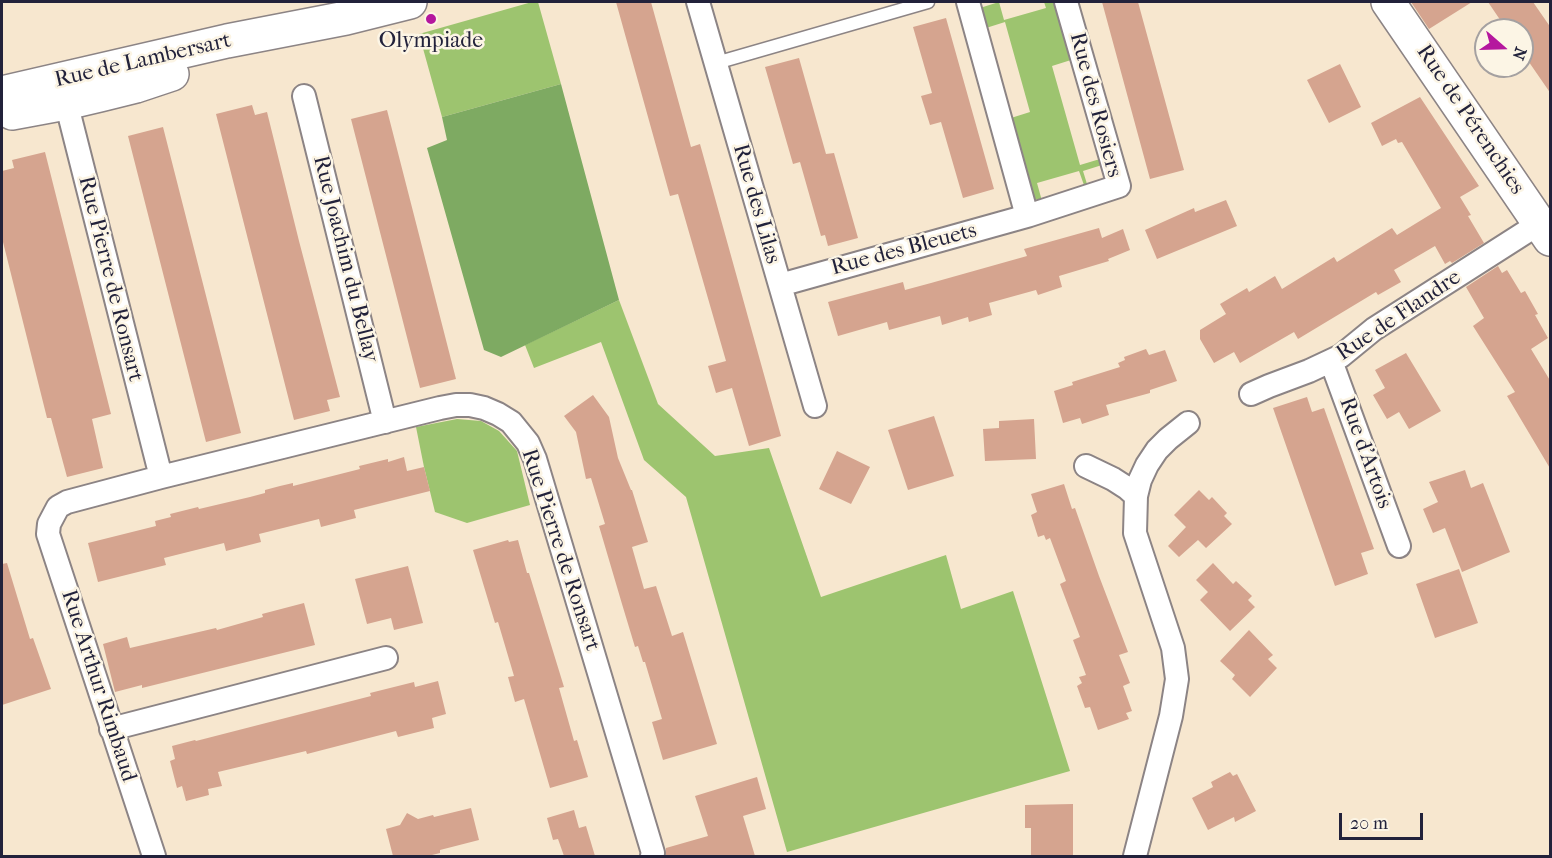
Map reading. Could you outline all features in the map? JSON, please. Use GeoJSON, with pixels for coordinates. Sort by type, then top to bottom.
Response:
{"type":"FeatureCollection","features":[{"type":"Feature","properties":{"kind":"main road","name":"Rue de Lambersart"},"geometry":{"type":"LineString","coordinates":[[2,93],[64,91],[159,79],[284,31],[410,2]]}},
{"type":"Feature","properties":{"kind":"main road","name":"Rue de Pérenchies"},"geometry":{"type":"LineString","coordinates":[[1388,2],[1545,231]]}},
{"type":"Feature","properties":{"kind":"main road","name":"Rue de Lambersart"},"geometry":{"type":"LineString","coordinates":[[2,114],[64,91]]}},
{"type":"Feature","properties":{"kind":"street","name":"Rue des Lilas"},"geometry":{"type":"LineString","coordinates":[[698,2],[815,406]]}},
{"type":"Feature","properties":{"kind":"street"},"geometry":{"type":"LineString","coordinates":[[968,2],[1027,216]]}},
{"type":"Feature","properties":{"kind":"street","name":"Rue des Rosiers"},"geometry":{"type":"LineString","coordinates":[[1027,216],[1119,186],[1066,2]]}},
{"type":"Feature","properties":{"kind":"street","name":"Rue Pierre de Ronsart"},"geometry":{"type":"LineString","coordinates":[[64,91],[161,477]]}},
{"type":"Feature","properties":{"kind":"street","name":"Rue Joachim du Bellay"},"geometry":{"type":"LineString","coordinates":[[304,96],[385,422]]}},
{"type":"Feature","properties":{"kind":"street","name":"Rue des Bleuets"},"geometry":{"type":"LineString","coordinates":[[780,285],[1027,216]]}},
{"type":"Feature","properties":{"kind":"street","name":"Rue de Flandre"},"geometry":{"type":"LineString","coordinates":[[1251,394],[1341,356],[1374,329],[1545,231]]}},
{"type":"Feature","properties":{"kind":"street","name":"Rue d'Artois"},"geometry":{"type":"LineString","coordinates":[[1331,361],[1399,546]]}},
{"type":"Feature","properties":{"kind":"street","name":"Rue Pierre de Ronsart"},"geometry":{"type":"LineString","coordinates":[[53,516],[58,507],[67,502],[440,408],[470,405],[498,414],[511,422],[528,443],[535,459],[652,856]]}},
{"type":"Feature","properties":{"kind":"street"},"geometry":{"type":"LineString","coordinates":[[1135,856],[1171,716],[1177,679],[1173,648],[1135,534],[1136,496],[1140,480],[1157,450],[1188,423]]}},
{"type":"Feature","properties":{"kind":"street"},"geometry":{"type":"LineString","coordinates":[[1086,466],[1113,479],[1136,496]]}},
{"type":"Feature","properties":{"kind":"street","name":"Rue Arthur Rimbaud"},"geometry":{"type":"LineString","coordinates":[[53,516],[48,534],[154,856]]}},
{"type":"Feature","properties":{"kind":"street"},"geometry":{"type":"LineString","coordinates":[[111,729],[387,658]]}},
{"type":"Feature","properties":{"kind":"lane"},"geometry":{"type":"LineString","coordinates":[[716,63],[928,2]]}},
{"type":"Feature","properties":{"kind":"green space"},"geometry":{"type":"Polygon","coordinates":[[[538,2],[561,84],[442,117],[419,34],[538,2]]]}},
{"type":"Feature","properties":{"kind":"green space"},"geometry":{"type":"Polygon","coordinates":[[[999,2],[1004,20],[1046,8],[1044,2],[1055,2],[1071,60],[1052,66],[1080,165],[1100,159],[1102,165],[1083,171],[1087,184],[1106,179],[1085,188],[1079,171],[1037,183],[1042,201],[1034,199],[1011,118],[1030,112],[1005,22],[986,28],[980,12],[983,7],[999,2]]]}},
{"type":"Feature","properties":{"kind":"green space"},"geometry":{"type":"Polygon","coordinates":[[[561,84],[619,300],[501,357],[484,350],[427,148],[447,140],[442,117],[561,84]]]}},
{"type":"Feature","properties":{"kind":"green space"},"geometry":{"type":"Polygon","coordinates":[[[619,300],[658,404],[715,456],[769,448],[821,597],[946,555],[961,609],[1013,591],[1070,771],[787,852],[686,497],[644,460],[601,342],[534,368],[525,345],[619,300]]]}},
{"type":"Feature","properties":{"kind":"green space"},"geometry":{"type":"Polygon","coordinates":[[[457,419],[481,421],[499,431],[517,451],[530,505],[467,523],[435,512],[416,427],[457,419]]]}},
{"type":"Feature","properties":{"kind":"building"},"geometry":{"type":"Polygon","coordinates":[[[616,2],[651,2],[691,147],[700,144],[781,436],[749,446],[732,388],[716,393],[708,366],[726,361],[678,194],[670,196],[616,2]]]}},
{"type":"Feature","properties":{"kind":"building"},"geometry":{"type":"Polygon","coordinates":[[[1102,2],[1138,2],[1184,170],[1150,179],[1102,2]]]}},
{"type":"Feature","properties":{"kind":"building"},"geometry":{"type":"Polygon","coordinates":[[[1411,2],[1472,2],[1429,29],[1411,2]]]}},
{"type":"Feature","properties":{"kind":"building"},"geometry":{"type":"Polygon","coordinates":[[[1488,2],[1533,2],[1551,28],[1551,94],[1534,69],[1534,18],[1499,18],[1488,2]]]}},
{"type":"Feature","properties":{"kind":"building"},"geometry":{"type":"Polygon","coordinates":[[[946,18],[994,189],[963,198],[941,122],[930,125],[921,96],[932,93],[913,27],[946,18]]]}},
{"type":"Feature","properties":{"kind":"building"},"geometry":{"type":"Polygon","coordinates":[[[799,58],[826,154],[834,153],[858,238],[828,246],[825,235],[821,236],[800,162],[793,164],[765,67],[799,58]]]}},
{"type":"Feature","properties":{"kind":"building"},"geometry":{"type":"Polygon","coordinates":[[[1340,64],[1361,107],[1329,123],[1307,80],[1340,64]]]}},
{"type":"Feature","properties":{"kind":"building"},"geometry":{"type":"Polygon","coordinates":[[[1420,97],[1479,186],[1460,197],[1484,243],[1452,263],[1450,261],[1445,264],[1435,246],[1394,270],[1401,282],[1378,295],[1376,292],[1298,339],[1294,332],[1240,363],[1234,352],[1214,363],[1200,339],[1200,330],[1226,314],[1220,304],[1247,288],[1249,292],[1275,276],[1282,289],[1334,257],[1337,262],[1392,228],[1397,235],[1441,208],[1402,142],[1398,143],[1396,139],[1382,146],[1371,123],[1420,97]]]}},
{"type":"Feature","properties":{"kind":"building"},"geometry":{"type":"Polygon","coordinates":[[[252,105],[255,115],[267,112],[340,397],[327,400],[330,411],[294,420],[216,114],[252,105]]]}},
{"type":"Feature","properties":{"kind":"building"},"geometry":{"type":"Polygon","coordinates":[[[387,110],[456,379],[420,388],[351,119],[387,110]]]}},
{"type":"Feature","properties":{"kind":"building"},"geometry":{"type":"Polygon","coordinates":[[[163,127],[241,433],[206,442],[128,136],[163,127]]]}},
{"type":"Feature","properties":{"kind":"building"},"geometry":{"type":"Polygon","coordinates":[[[45,152],[111,414],[92,419],[103,468],[67,477],[51,418],[47,418],[2,238],[2,171],[14,168],[12,160],[45,152]]]}},
{"type":"Feature","properties":{"kind":"building"},"geometry":{"type":"Polygon","coordinates":[[[1226,200],[1237,226],[1157,259],[1145,230],[1194,208],[1195,212],[1226,200]]]}},
{"type":"Feature","properties":{"kind":"building"},"geometry":{"type":"Polygon","coordinates":[[[1099,228],[1102,238],[1123,229],[1130,250],[1108,259],[1109,261],[1059,276],[1062,287],[1038,295],[1036,290],[989,303],[992,315],[969,322],[968,317],[942,325],[940,316],[889,330],[887,322],[838,336],[828,302],[903,282],[905,290],[931,283],[1027,256],[1024,249],[1099,228]]]}},
{"type":"Feature","properties":{"kind":"building"},"geometry":{"type":"Polygon","coordinates":[[[1498,266],[1502,273],[1507,270],[1521,293],[1525,291],[1548,338],[1531,349],[1551,382],[1551,470],[1507,396],[1515,392],[1473,326],[1484,318],[1466,287],[1498,266]]]}},
{"type":"Feature","properties":{"kind":"building"},"geometry":{"type":"Polygon","coordinates":[[[1146,349],[1149,355],[1165,350],[1177,381],[1150,390],[1150,393],[1106,405],[1109,415],[1082,424],[1080,418],[1063,423],[1054,391],[1073,385],[1072,382],[1120,367],[1118,363],[1125,360],[1124,357],[1146,349]]]}},
{"type":"Feature","properties":{"kind":"building"},"geometry":{"type":"Polygon","coordinates":[[[1406,353],[1441,411],[1409,429],[1399,412],[1387,419],[1373,395],[1385,388],[1375,370],[1406,353]]]}},
{"type":"Feature","properties":{"kind":"building"},"geometry":{"type":"Polygon","coordinates":[[[593,395],[609,417],[618,458],[632,490],[648,542],[632,547],[644,589],[656,586],[672,636],[683,632],[717,744],[663,760],[652,722],[662,719],[645,662],[643,662],[638,646],[635,647],[599,526],[605,524],[591,478],[586,479],[576,432],[564,416],[593,395]]]}},
{"type":"Feature","properties":{"kind":"building"},"geometry":{"type":"Polygon","coordinates":[[[1307,397],[1312,412],[1324,408],[1374,549],[1361,553],[1368,574],[1335,586],[1273,408],[1307,397]]]}},
{"type":"Feature","properties":{"kind":"building"},"geometry":{"type":"Polygon","coordinates":[[[934,416],[954,476],[908,490],[888,430],[934,416]]]}},
{"type":"Feature","properties":{"kind":"building"},"geometry":{"type":"Polygon","coordinates":[[[1034,419],[1036,459],[985,461],[983,429],[999,428],[999,421],[1034,419]]]}},
{"type":"Feature","properties":{"kind":"building"},"geometry":{"type":"Polygon","coordinates":[[[837,451],[870,467],[851,504],[819,489],[837,451]]]}},
{"type":"Feature","properties":{"kind":"building"},"geometry":{"type":"Polygon","coordinates":[[[404,457],[407,471],[424,467],[430,491],[354,510],[356,518],[321,527],[319,519],[259,534],[261,542],[226,551],[224,543],[164,558],[166,565],[98,582],[88,543],[156,526],[155,521],[171,517],[170,514],[250,497],[280,486],[293,483],[293,486],[360,469],[359,466],[404,457]]]}},
{"type":"Feature","properties":{"kind":"building"},"geometry":{"type":"Polygon","coordinates":[[[1465,470],[1471,488],[1483,483],[1510,552],[1462,572],[1445,528],[1433,533],[1423,509],[1438,502],[1429,482],[1465,470]]]}},
{"type":"Feature","properties":{"kind":"building"},"geometry":{"type":"Polygon","coordinates":[[[1064,484],[1128,652],[1119,655],[1130,683],[1123,686],[1132,711],[1126,713],[1129,719],[1098,730],[1090,707],[1085,708],[1077,686],[1082,683],[1079,677],[1086,675],[1073,640],[1080,637],[1060,584],[1066,581],[1050,538],[1046,540],[1044,535],[1038,537],[1031,515],[1037,512],[1031,494],[1064,484]]]}},
{"type":"Feature","properties":{"kind":"building"},"geometry":{"type":"Polygon","coordinates":[[[1199,490],[1209,500],[1212,497],[1227,513],[1224,516],[1232,524],[1206,548],[1198,540],[1179,557],[1168,546],[1186,527],[1174,515],[1199,490]]]}},
{"type":"Feature","properties":{"kind":"building"},"geometry":{"type":"Polygon","coordinates":[[[508,540],[509,542],[518,540],[564,687],[559,688],[574,741],[577,740],[588,777],[550,788],[524,699],[515,702],[508,677],[514,676],[473,550],[508,540]]]}},
{"type":"Feature","properties":{"kind":"building"},"geometry":{"type":"Polygon","coordinates":[[[7,563],[30,639],[33,638],[51,689],[2,705],[2,564],[7,563]]]}},
{"type":"Feature","properties":{"kind":"building"},"geometry":{"type":"Polygon","coordinates":[[[1213,563],[1233,584],[1236,581],[1252,596],[1248,600],[1255,607],[1230,631],[1200,600],[1208,592],[1196,580],[1213,563]]]}},
{"type":"Feature","properties":{"kind":"building"},"geometry":{"type":"Polygon","coordinates":[[[408,566],[423,623],[394,630],[391,618],[367,624],[355,579],[408,566]]]}},
{"type":"Feature","properties":{"kind":"building"},"geometry":{"type":"Polygon","coordinates":[[[1459,569],[1478,623],[1435,638],[1416,584],[1459,569]]]}},
{"type":"Feature","properties":{"kind":"building"},"geometry":{"type":"Polygon","coordinates":[[[304,603],[315,645],[142,688],[142,685],[115,692],[103,644],[127,637],[130,648],[216,628],[217,630],[263,617],[262,614],[304,603]]]}},
{"type":"Feature","properties":{"kind":"building"},"geometry":{"type":"Polygon","coordinates":[[[1249,630],[1273,655],[1268,659],[1277,668],[1250,697],[1232,679],[1235,675],[1220,661],[1249,630]]]}},
{"type":"Feature","properties":{"kind":"building"},"geometry":{"type":"Polygon","coordinates":[[[438,681],[446,714],[432,718],[434,728],[398,737],[396,731],[307,754],[306,751],[218,772],[222,786],[208,789],[209,795],[186,801],[182,786],[177,788],[170,761],[175,759],[172,746],[371,696],[370,693],[414,682],[415,687],[438,681]]]}},
{"type":"Feature","properties":{"kind":"building"},"geometry":{"type":"Polygon","coordinates":[[[1230,772],[1233,776],[1237,774],[1256,811],[1235,822],[1234,817],[1208,830],[1192,798],[1213,787],[1211,782],[1230,772]]]}},
{"type":"Feature","properties":{"kind":"building"},"geometry":{"type":"Polygon","coordinates":[[[757,777],[766,809],[743,816],[755,856],[666,856],[666,848],[708,836],[695,796],[757,777]]]}},
{"type":"Feature","properties":{"kind":"building"},"geometry":{"type":"Polygon","coordinates":[[[1073,804],[1073,856],[1031,856],[1031,828],[1025,828],[1025,805],[1073,804]]]}},
{"type":"Feature","properties":{"kind":"building"},"geometry":{"type":"Polygon","coordinates":[[[471,808],[479,840],[440,850],[440,853],[428,856],[393,856],[386,829],[400,825],[407,813],[418,819],[471,808]]]}},
{"type":"Feature","properties":{"kind":"building"},"geometry":{"type":"Polygon","coordinates":[[[574,810],[579,828],[586,826],[595,856],[564,856],[558,839],[553,840],[547,818],[574,810]]]}},
{"type":"Feature","properties":{"kind":"place","name":"Olympiade"},"geometry":{"type":"Point","coordinates":[431,19]}}]}
